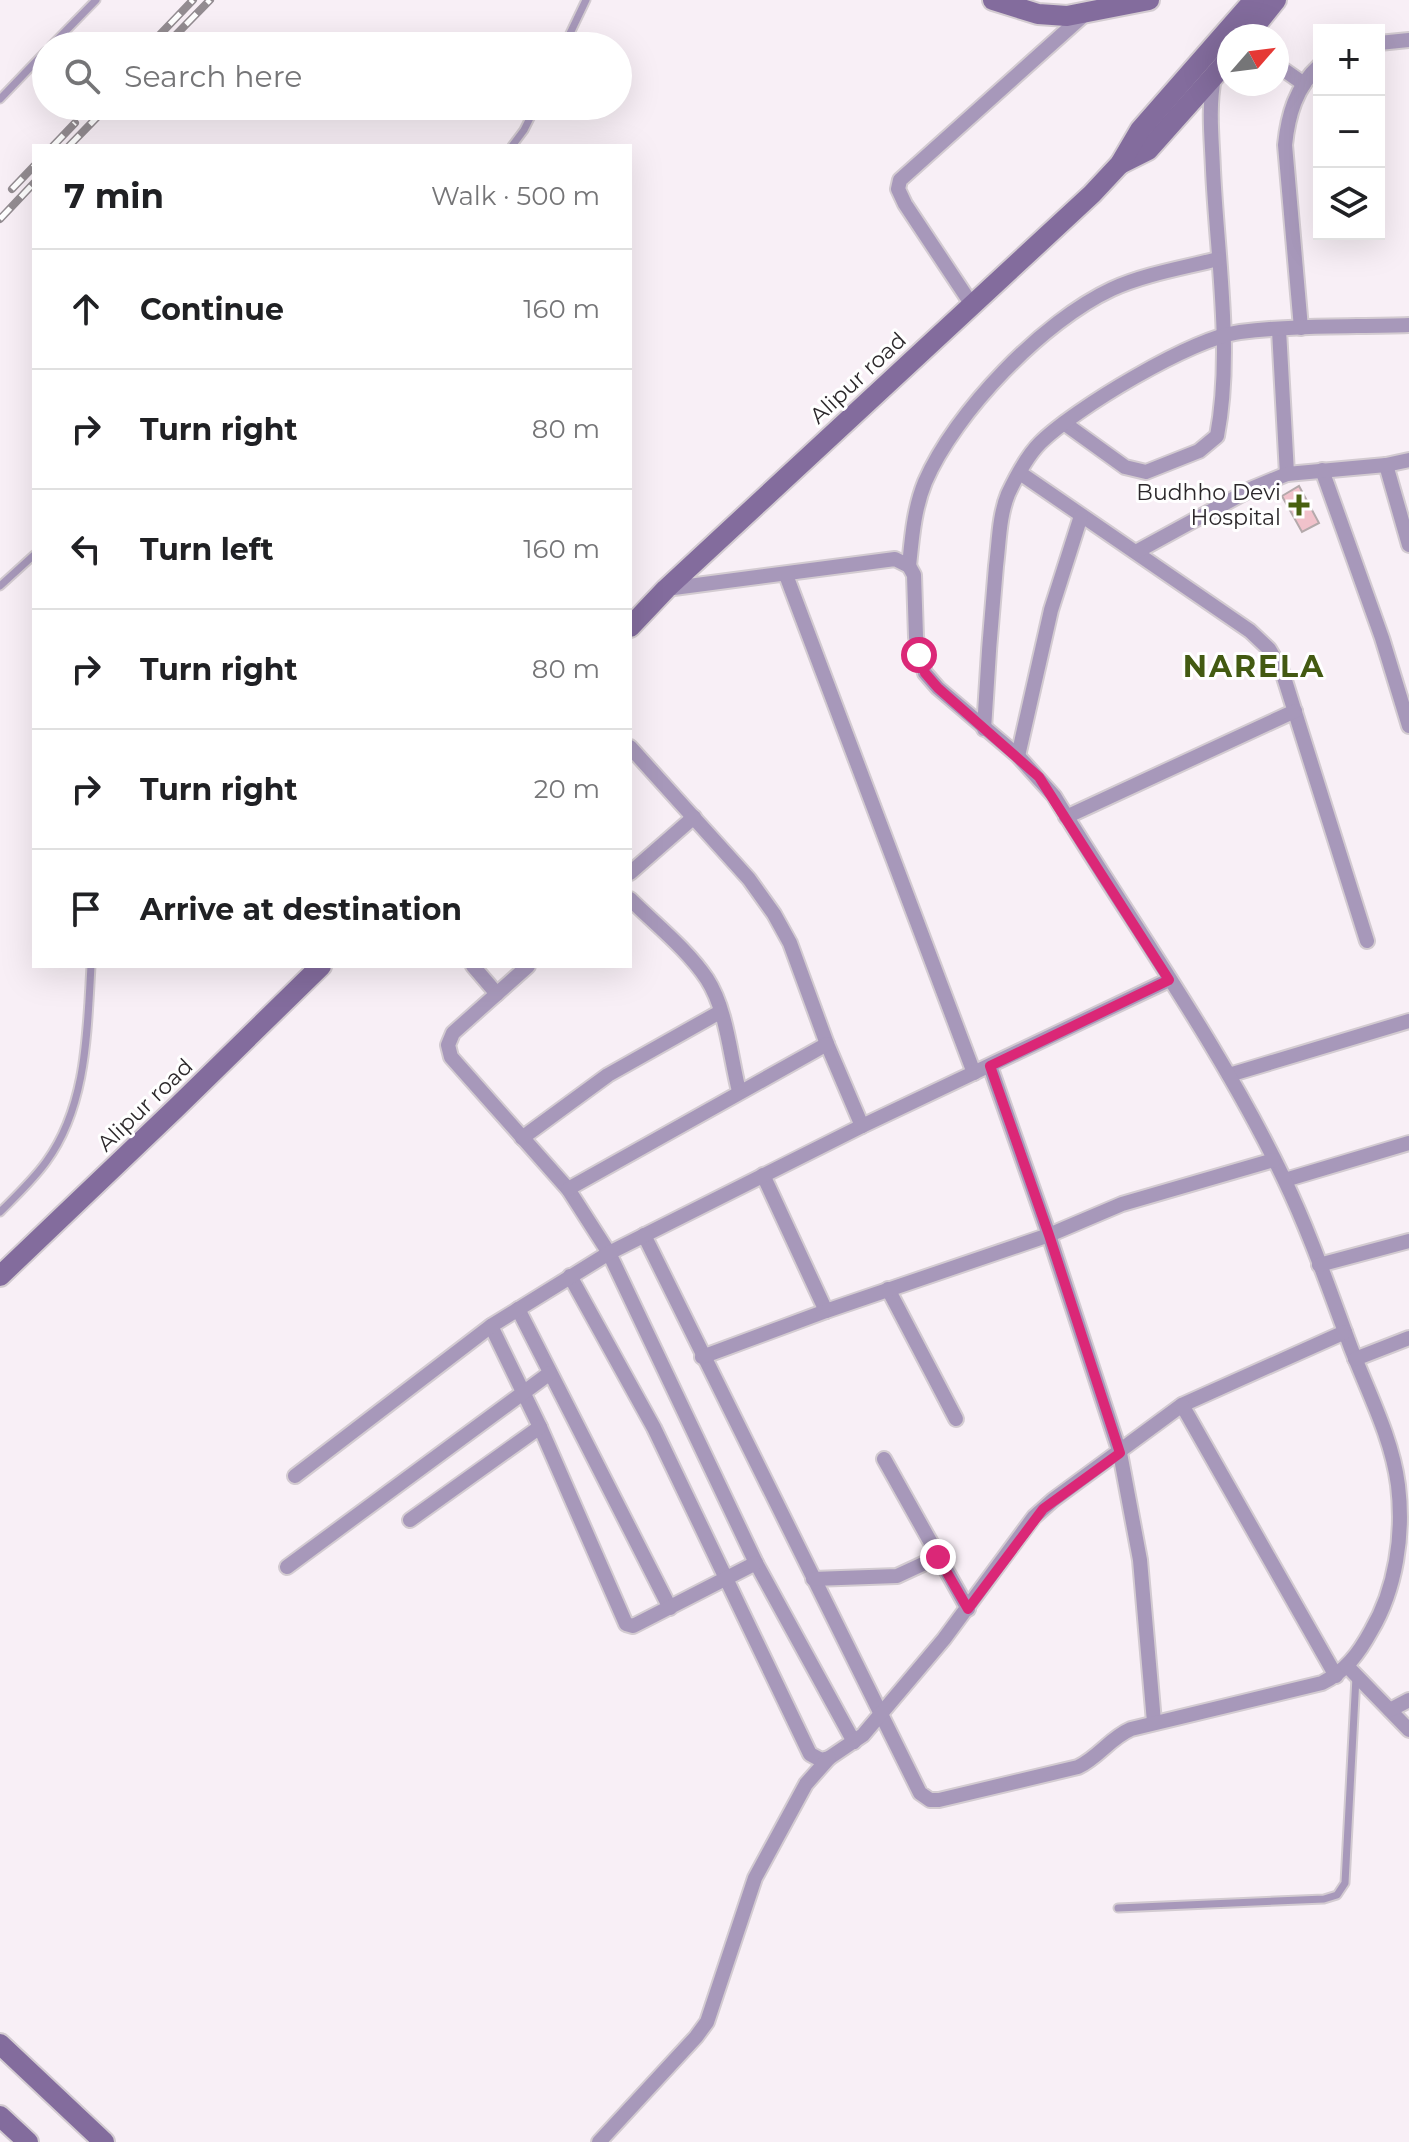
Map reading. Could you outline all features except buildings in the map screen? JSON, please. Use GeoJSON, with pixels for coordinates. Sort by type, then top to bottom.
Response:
{"type":"FeatureCollection","features":[{"type":"Feature","properties":{"kind":"street"},"geometry":{"type":"LineString","coordinates":[[993,0],[1038,14],[1067,16],[1149,0]]}},
{"type":"Feature","properties":{"kind":"street","name":"Alipur road"},"geometry":{"type":"LineString","coordinates":[[1243,24],[1254,0]]}},
{"type":"Feature","properties":{"kind":"street","name":"Alipur road"},"geometry":{"type":"LineString","coordinates":[[1249,24],[1276,0]]}},
{"type":"Feature","properties":{"kind":"street"},"geometry":{"type":"LineString","coordinates":[[972,305],[905,204],[898,189],[900,180],[1086,13]]}},
{"type":"Feature","properties":{"kind":"street"},"geometry":{"type":"LineString","coordinates":[[1385,42],[1409,40]]}},
{"type":"Feature","properties":{"kind":"street","name":"Alipur road"},"geometry":{"type":"LineString","coordinates":[[632,625],[666,589],[1092,194],[1120,164],[1140,130],[1217,55]]}},
{"type":"Feature","properties":{"kind":"street","name":"Alipur road"},"geometry":{"type":"LineString","coordinates":[[1120,164],[1148,150],[1217,73]]}},
{"type":"Feature","properties":{"kind":"street"},"geometry":{"type":"LineString","coordinates":[[1289,73],[1304,84]]}},
{"type":"Feature","properties":{"kind":"street"},"geometry":{"type":"LineString","coordinates":[[1301,328],[1285,145],[1294,100],[1313,73]]}},
{"type":"Feature","properties":{"kind":"street"},"geometry":{"type":"LineString","coordinates":[[1064,423],[1125,467],[1136,471],[1156,470],[1199,451],[1217,436],[1225,336],[1210,107],[1214,77]]}},
{"type":"Feature","properties":{"kind":"street"},"geometry":{"type":"LineString","coordinates":[[909,566],[916,510],[930,473],[957,428],[1005,371],[1073,311],[1093,299],[1137,280],[1218,259]]}},
{"type":"Feature","properties":{"kind":"street"},"geometry":{"type":"LineString","coordinates":[[984,729],[988,646],[1000,529],[1007,496],[1039,444],[1102,398],[1188,348],[1225,336],[1238,332],[1301,328],[1409,325]]}},
{"type":"Feature","properties":{"kind":"street"},"geometry":{"type":"LineString","coordinates":[[1279,330],[1287,474]]}},
{"type":"Feature","properties":{"kind":"street"},"geometry":{"type":"LineString","coordinates":[[1136,552],[1253,488],[1287,474],[1409,460]]}},
{"type":"Feature","properties":{"kind":"street"},"geometry":{"type":"LineString","coordinates":[[1386,465],[1406,524],[1409,545]]}},
{"type":"Feature","properties":{"kind":"street"},"geometry":{"type":"LineString","coordinates":[[1322,470],[1382,638],[1409,726]]}},
{"type":"Feature","properties":{"kind":"street"},"geometry":{"type":"LineString","coordinates":[[1020,473],[1250,631],[1269,649],[1282,671],[1367,941]]}},
{"type":"Feature","properties":{"kind":"street"},"geometry":{"type":"LineString","coordinates":[[1018,756],[1051,610],[1081,516]]}},
{"type":"Feature","properties":{"kind":"street"},"geometry":{"type":"LineString","coordinates":[[644,1235],[920,1793],[930,1800],[1078,1767],[1095,1758],[1118,1734],[1154,1722],[1322,1683],[1346,1672],[1377,1621],[1389,1590],[1404,1508],[1391,1456],[1285,1180],[1229,1075],[1039,777],[925,673],[919,655],[914,575],[909,566],[895,559],[666,589]]}},
{"type":"Feature","properties":{"kind":"street"},"geometry":{"type":"LineString","coordinates":[[786,575],[974,1073]]}},
{"type":"Feature","properties":{"kind":"street"},"geometry":{"type":"LineString","coordinates":[[1066,817],[1295,711]]}},
{"type":"Feature","properties":{"kind":"street"},"geometry":{"type":"LineString","coordinates":[[632,749],[749,879],[774,914],[790,943],[827,1044],[862,1126]]}},
{"type":"Feature","properties":{"kind":"street"},"geometry":{"type":"LineString","coordinates":[[632,871],[694,817]]}},
{"type":"Feature","properties":{"kind":"street"},"geometry":{"type":"LineString","coordinates":[[632,901],[708,981],[720,1012],[739,1091]]}},
{"type":"Feature","properties":{"kind":"street","name":"Alipur road"},"geometry":{"type":"LineString","coordinates":[[0,1276],[319,968]]}},
{"type":"Feature","properties":{"kind":"street"},"geometry":{"type":"LineString","coordinates":[[475,968],[497,994]]}},
{"type":"Feature","properties":{"kind":"street"},"geometry":{"type":"LineString","coordinates":[[526,968],[453,1033],[448,1045],[451,1057],[568,1189],[609,1253],[756,1563],[854,1742]]}},
{"type":"Feature","properties":{"kind":"street"},"geometry":{"type":"LineString","coordinates":[[295,1476],[491,1326],[609,1253],[862,1126],[1169,980]]}},
{"type":"Feature","properties":{"kind":"street"},"geometry":{"type":"LineString","coordinates":[[522,1138],[608,1075],[720,1012]]}},
{"type":"Feature","properties":{"kind":"street"},"geometry":{"type":"LineString","coordinates":[[1229,1075],[1409,1021]]}},
{"type":"Feature","properties":{"kind":"street"},"geometry":{"type":"LineString","coordinates":[[568,1189],[827,1044]]}},
{"type":"Feature","properties":{"kind":"street"},"geometry":{"type":"LineString","coordinates":[[990,1066],[1120,1453],[1140,1560],[1154,1722]]}},
{"type":"Feature","properties":{"kind":"street"},"geometry":{"type":"LineString","coordinates":[[1285,1180],[1409,1143]]}},
{"type":"Feature","properties":{"kind":"street"},"geometry":{"type":"LineString","coordinates":[[702,1357],[888,1289],[1049,1235],[1122,1204],[1274,1160]]}},
{"type":"Feature","properties":{"kind":"street"},"geometry":{"type":"LineString","coordinates":[[763,1175],[826,1311]]}},
{"type":"Feature","properties":{"kind":"street"},"geometry":{"type":"LineString","coordinates":[[1319,1265],[1409,1241]]}},
{"type":"Feature","properties":{"kind":"street"},"geometry":{"type":"LineString","coordinates":[[570,1276],[654,1428],[810,1754],[821,1760],[829,1758]]}},
{"type":"Feature","properties":{"kind":"street"},"geometry":{"type":"LineString","coordinates":[[888,1289],[956,1419]]}},
{"type":"Feature","properties":{"kind":"street"},"geometry":{"type":"LineString","coordinates":[[518,1309],[670,1608]]}},
{"type":"Feature","properties":{"kind":"street"},"geometry":{"type":"LineString","coordinates":[[491,1326],[540,1427],[626,1624],[633,1626],[756,1563]]}},
{"type":"Feature","properties":{"kind":"street"},"geometry":{"type":"LineString","coordinates":[[599,2142],[707,2022],[755,1878],[806,1784],[829,1758],[854,1742],[881,1711],[968,1609],[1043,1509],[1182,1405],[1345,1332]]}},
{"type":"Feature","properties":{"kind":"street"},"geometry":{"type":"LineString","coordinates":[[1355,1359],[1409,1338]]}},
{"type":"Feature","properties":{"kind":"street"},"geometry":{"type":"LineString","coordinates":[[287,1567],[550,1373]]}},
{"type":"Feature","properties":{"kind":"street"},"geometry":{"type":"LineString","coordinates":[[1182,1405],[1346,1672],[1409,1730]]}},
{"type":"Feature","properties":{"kind":"street"},"geometry":{"type":"LineString","coordinates":[[410,1520],[540,1427]]}},
{"type":"Feature","properties":{"kind":"street"},"geometry":{"type":"LineString","coordinates":[[884,1459],[968,1609]]}},
{"type":"Feature","properties":{"kind":"street"},"geometry":{"type":"LineString","coordinates":[[813,1579],[897,1576],[938,1557]]}},
{"type":"Feature","properties":{"kind":"street"},"geometry":{"type":"LineString","coordinates":[[1390,1710],[1409,1700]]}},
{"type":"Feature","properties":{"kind":"street"},"geometry":{"type":"LineString","coordinates":[[0,2044],[104,2142]]}},
{"type":"Feature","properties":{"kind":"street"},"geometry":{"type":"LineString","coordinates":[[0,2116],[28,2142]]}},
{"type":"Feature","properties":{"kind":"lane"},"geometry":{"type":"LineString","coordinates":[[65,32],[96,0]]}},
{"type":"Feature","properties":{"kind":"lane"},"geometry":{"type":"LineString","coordinates":[[571,32],[586,0]]}},
{"type":"Feature","properties":{"kind":"lane"},"geometry":{"type":"LineString","coordinates":[[0,99],[32,66]]}},
{"type":"Feature","properties":{"kind":"lane"},"geometry":{"type":"LineString","coordinates":[[514,144],[529,120]]}},
{"type":"Feature","properties":{"kind":"lane"},"geometry":{"type":"LineString","coordinates":[[0,586],[32,557]]}},
{"type":"Feature","properties":{"kind":"lane"},"geometry":{"type":"LineString","coordinates":[[0,1212],[47,1161],[64,1129],[79,1088],[86,1048],[91,968]]}},
{"type":"Feature","properties":{"kind":"lane"},"geometry":{"type":"LineString","coordinates":[[1118,1908],[1324,1899],[1337,1895],[1345,1883],[1346,1672]]}},
{"type":"Feature","properties":{"kind":"railway"},"geometry":{"type":"LineString","coordinates":[[162,32],[193,0]]}},
{"type":"Feature","properties":{"kind":"railway"},"geometry":{"type":"LineString","coordinates":[[179,32],[210,0]]}},
{"type":"Feature","properties":{"kind":"railway"},"geometry":{"type":"LineString","coordinates":[[71,144],[94,120]]}},
{"type":"Feature","properties":{"kind":"railway"},"geometry":{"type":"LineString","coordinates":[[55,144],[75,123]]}},
{"type":"Feature","properties":{"kind":"railway"},"geometry":{"type":"LineString","coordinates":[[12,189],[32,168]]}},
{"type":"Feature","properties":{"kind":"railway"},"geometry":{"type":"LineString","coordinates":[[0,219],[32,185]]}},
{"type":"Feature","properties":{"kind":"place","name":"Budhho Devi Hospital"},"geometry":{"type":"Point","coordinates":[1299,505]}},
{"type":"Feature","properties":{"kind":"district","name":"NARELA"},"geometry":{"type":"Point","coordinates":[1254,666]}},
{"type":"Feature","properties":{"kind":"route"},"geometry":{"type":"LineString","coordinates":[[919,655],[925,673],[938,688],[1018,756],[1054,796],[1169,980],[990,1066],[1120,1453],[1067,1489],[1034,1517],[968,1609],[938,1557]]}}]}
